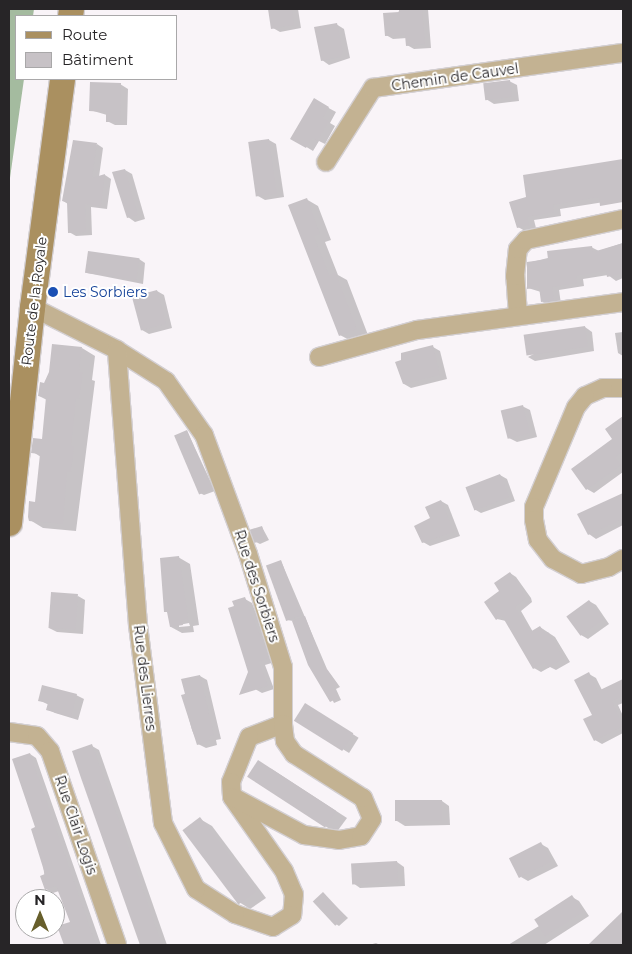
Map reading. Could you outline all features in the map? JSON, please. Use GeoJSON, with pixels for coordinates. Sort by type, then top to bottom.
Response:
{"type":"FeatureCollection","features":[{"type":"Feature","properties":{"kind":"main road","name":"Route de la Royale"},"geometry":{"type":"LineString","coordinates":[[9,523],[32,307],[62,80]]}},
{"type":"Feature","properties":{"kind":"street","name":"Chemin de Cauvel"},"geometry":{"type":"LineString","coordinates":[[326,162],[373,88],[623,53]]}},
{"type":"Feature","properties":{"kind":"street"},"geometry":{"type":"LineString","coordinates":[[518,315],[515,276],[518,249],[526,240],[623,218]]}},
{"type":"Feature","properties":{"kind":"street"},"geometry":{"type":"LineString","coordinates":[[319,357],[417,330],[623,302]]}},
{"type":"Feature","properties":{"kind":"street","name":"Rue des Sorbiers"},"geometry":{"type":"LineString","coordinates":[[32,307],[117,350],[166,382],[204,435],[248,554],[283,667],[282,724],[285,741],[294,754],[363,798],[372,819],[361,836],[339,840],[304,835],[232,797]]}},
{"type":"Feature","properties":{"kind":"street","name":"Rue des Lierres"},"geometry":{"type":"LineString","coordinates":[[117,350],[138,625],[163,823],[196,889],[235,914],[273,927],[292,915],[294,894],[284,871],[232,797]]}},
{"type":"Feature","properties":{"kind":"street"},"geometry":{"type":"LineString","coordinates":[[623,388],[603,388],[585,396],[576,407],[534,506],[534,520],[538,540],[553,559],[581,574],[609,567],[623,559]]}},
{"type":"Feature","properties":{"kind":"street"},"geometry":{"type":"LineString","coordinates":[[232,797],[231,782],[236,764],[249,736],[282,724]]}},
{"type":"Feature","properties":{"kind":"street","name":"Rue Clair Logis"},"geometry":{"type":"LineString","coordinates":[[9,732],[37,736],[50,751],[117,945]]}},
{"type":"Feature","properties":{"kind":"green space"},"geometry":{"type":"Polygon","coordinates":[[[9,9],[34,9],[33,15],[15,15],[15,80],[24,80],[9,185],[9,9]]]}},
{"type":"Feature","properties":{"kind":"building"},"geometry":{"type":"Polygon","coordinates":[[[268,9],[292,9],[294,25],[271,29],[268,9]]]}},
{"type":"Feature","properties":{"kind":"building"},"geometry":{"type":"Polygon","coordinates":[[[399,9],[422,9],[425,44],[406,46],[405,35],[385,36],[383,13],[399,12],[399,9]]]}},
{"type":"Feature","properties":{"kind":"building"},"geometry":{"type":"Polygon","coordinates":[[[337,23],[343,53],[340,57],[321,61],[314,27],[337,23]]]}},
{"type":"Feature","properties":{"kind":"building"},"geometry":{"type":"Polygon","coordinates":[[[510,80],[512,97],[485,100],[483,83],[510,80]]]}},
{"type":"Feature","properties":{"kind":"building"},"geometry":{"type":"Polygon","coordinates":[[[90,82],[121,83],[120,122],[106,122],[106,112],[89,111],[90,82]]]}},
{"type":"Feature","properties":{"kind":"building"},"geometry":{"type":"Polygon","coordinates":[[[314,98],[329,107],[323,118],[329,121],[317,141],[312,138],[306,148],[290,139],[314,98]]]}},
{"type":"Feature","properties":{"kind":"building"},"geometry":{"type":"Polygon","coordinates":[[[269,139],[277,193],[256,196],[248,142],[269,139]]]}},
{"type":"Feature","properties":{"kind":"building"},"geometry":{"type":"Polygon","coordinates":[[[73,140],[97,143],[92,178],[105,174],[101,206],[85,204],[86,232],[68,233],[67,202],[62,201],[73,140]]]}},
{"type":"Feature","properties":{"kind":"building"},"geometry":{"type":"Polygon","coordinates":[[[623,159],[623,202],[600,206],[599,197],[553,205],[554,212],[527,217],[529,225],[517,228],[509,202],[526,197],[523,175],[623,159]]]}},
{"type":"Feature","properties":{"kind":"building"},"geometry":{"type":"Polygon","coordinates":[[[125,169],[138,215],[127,218],[112,172],[125,169]]]}},
{"type":"Feature","properties":{"kind":"building"},"geometry":{"type":"Polygon","coordinates":[[[307,198],[320,234],[314,236],[329,275],[335,272],[357,329],[339,336],[288,205],[307,198]]]}},
{"type":"Feature","properties":{"kind":"building"},"geometry":{"type":"Polygon","coordinates":[[[623,243],[623,273],[607,277],[606,271],[576,276],[577,283],[552,287],[554,301],[541,302],[539,287],[527,289],[527,262],[548,259],[547,251],[592,246],[593,252],[623,243]]]}},
{"type":"Feature","properties":{"kind":"building"},"geometry":{"type":"Polygon","coordinates":[[[88,251],[139,258],[136,280],[85,273],[88,251]]]}},
{"type":"Feature","properties":{"kind":"building"},"geometry":{"type":"Polygon","coordinates":[[[157,290],[166,324],[141,331],[132,297],[157,290]]]}},
{"type":"Feature","properties":{"kind":"building"},"geometry":{"type":"Polygon","coordinates":[[[585,326],[588,347],[527,355],[524,335],[585,326]]]}},
{"type":"Feature","properties":{"kind":"building"},"geometry":{"type":"Polygon","coordinates":[[[52,344],[82,347],[79,372],[83,372],[79,399],[76,398],[71,446],[74,446],[71,472],[67,472],[63,524],[29,521],[28,517],[29,501],[35,502],[40,454],[31,453],[33,438],[42,439],[46,397],[38,396],[40,382],[44,383],[49,372],[52,344]]]}},
{"type":"Feature","properties":{"kind":"building"},"geometry":{"type":"Polygon","coordinates":[[[433,345],[440,375],[403,384],[395,362],[401,360],[401,353],[433,345]]]}},
{"type":"Feature","properties":{"kind":"building"},"geometry":{"type":"Polygon","coordinates":[[[523,405],[530,433],[508,439],[501,411],[523,405]]]}},
{"type":"Feature","properties":{"kind":"building"},"geometry":{"type":"Polygon","coordinates":[[[623,416],[623,454],[622,452],[615,457],[621,465],[586,490],[571,469],[612,439],[605,429],[623,416]]]}},
{"type":"Feature","properties":{"kind":"building"},"geometry":{"type":"Polygon","coordinates":[[[187,430],[212,489],[199,494],[174,435],[187,430]]]}},
{"type":"Feature","properties":{"kind":"building"},"geometry":{"type":"Polygon","coordinates":[[[500,474],[509,497],[474,511],[465,487],[500,474]]]}},
{"type":"Feature","properties":{"kind":"building"},"geometry":{"type":"Polygon","coordinates":[[[623,493],[623,519],[588,535],[577,514],[623,493]]]}},
{"type":"Feature","properties":{"kind":"building"},"geometry":{"type":"Polygon","coordinates":[[[441,500],[454,532],[422,543],[414,526],[430,518],[425,507],[441,500]]]}},
{"type":"Feature","properties":{"kind":"building"},"geometry":{"type":"Polygon","coordinates":[[[262,526],[266,539],[254,543],[250,530],[262,526]]]}},
{"type":"Feature","properties":{"kind":"building"},"geometry":{"type":"Polygon","coordinates":[[[179,556],[188,619],[182,620],[183,625],[170,627],[167,612],[164,612],[160,558],[179,556]]]}},
{"type":"Feature","properties":{"kind":"building"},"geometry":{"type":"Polygon","coordinates":[[[281,560],[301,615],[286,621],[266,565],[281,560]]]}},
{"type":"Feature","properties":{"kind":"building"},"geometry":{"type":"Polygon","coordinates":[[[510,572],[526,598],[515,607],[530,632],[540,626],[545,634],[548,632],[564,658],[548,668],[545,663],[533,669],[502,616],[496,620],[484,602],[499,591],[494,583],[510,572]]]}},
{"type":"Feature","properties":{"kind":"building"},"geometry":{"type":"Polygon","coordinates":[[[51,592],[78,594],[75,630],[48,628],[51,592]]]}},
{"type":"Feature","properties":{"kind":"building"},"geometry":{"type":"Polygon","coordinates":[[[245,597],[269,658],[259,662],[268,686],[239,695],[248,672],[228,608],[234,606],[232,601],[245,597]]]}},
{"type":"Feature","properties":{"kind":"building"},"geometry":{"type":"Polygon","coordinates":[[[589,600],[603,619],[580,636],[566,616],[589,600]]]}},
{"type":"Feature","properties":{"kind":"building"},"geometry":{"type":"Polygon","coordinates":[[[305,616],[324,666],[338,685],[334,687],[338,698],[330,702],[308,665],[292,621],[305,616]]]}},
{"type":"Feature","properties":{"kind":"building"},"geometry":{"type":"Polygon","coordinates":[[[589,672],[598,691],[623,679],[623,696],[612,701],[623,726],[594,741],[583,719],[592,715],[574,680],[589,672]]]}},
{"type":"Feature","properties":{"kind":"building"},"geometry":{"type":"Polygon","coordinates":[[[200,675],[214,735],[209,736],[210,741],[197,745],[181,695],[185,694],[181,679],[200,675]]]}},
{"type":"Feature","properties":{"kind":"building"},"geometry":{"type":"Polygon","coordinates":[[[42,685],[77,694],[71,717],[46,710],[48,703],[38,701],[42,685]]]}},
{"type":"Feature","properties":{"kind":"building"},"geometry":{"type":"Polygon","coordinates":[[[305,703],[353,733],[342,751],[294,721],[305,703]]]}},
{"type":"Feature","properties":{"kind":"building"},"geometry":{"type":"Polygon","coordinates":[[[92,744],[162,945],[140,945],[81,778],[72,751],[92,744]]]}},
{"type":"Feature","properties":{"kind":"building"},"geometry":{"type":"Polygon","coordinates":[[[30,753],[96,945],[64,945],[62,939],[65,939],[65,924],[70,922],[65,909],[65,889],[57,889],[56,886],[45,889],[40,876],[45,874],[31,829],[35,827],[12,759],[30,753]]]}},
{"type":"Feature","properties":{"kind":"building"},"geometry":{"type":"Polygon","coordinates":[[[258,760],[336,811],[325,827],[247,777],[258,760]]]}},
{"type":"Feature","properties":{"kind":"building"},"geometry":{"type":"Polygon","coordinates":[[[395,800],[442,800],[442,821],[395,821],[395,800]]]}},
{"type":"Feature","properties":{"kind":"building"},"geometry":{"type":"Polygon","coordinates":[[[200,817],[256,891],[238,905],[182,830],[200,817]]]}},
{"type":"Feature","properties":{"kind":"building"},"geometry":{"type":"Polygon","coordinates":[[[541,842],[551,862],[519,878],[509,858],[541,842]]]}},
{"type":"Feature","properties":{"kind":"building"},"geometry":{"type":"Polygon","coordinates":[[[397,861],[398,882],[352,884],[351,863],[397,861]]]}},
{"type":"Feature","properties":{"kind":"building"},"geometry":{"type":"Polygon","coordinates":[[[323,892],[346,916],[335,926],[313,902],[323,892]]]}},
{"type":"Feature","properties":{"kind":"building"},"geometry":{"type":"Polygon","coordinates":[[[572,895],[583,912],[545,936],[534,920],[572,895]]]}},
{"type":"Feature","properties":{"kind":"building"},"geometry":{"type":"Polygon","coordinates":[[[623,911],[623,945],[588,945],[623,911]]]}},
{"type":"Feature","properties":{"kind":"place","name":"Les Sorbiers"},"geometry":{"type":"Point","coordinates":[53,292]}}]}
